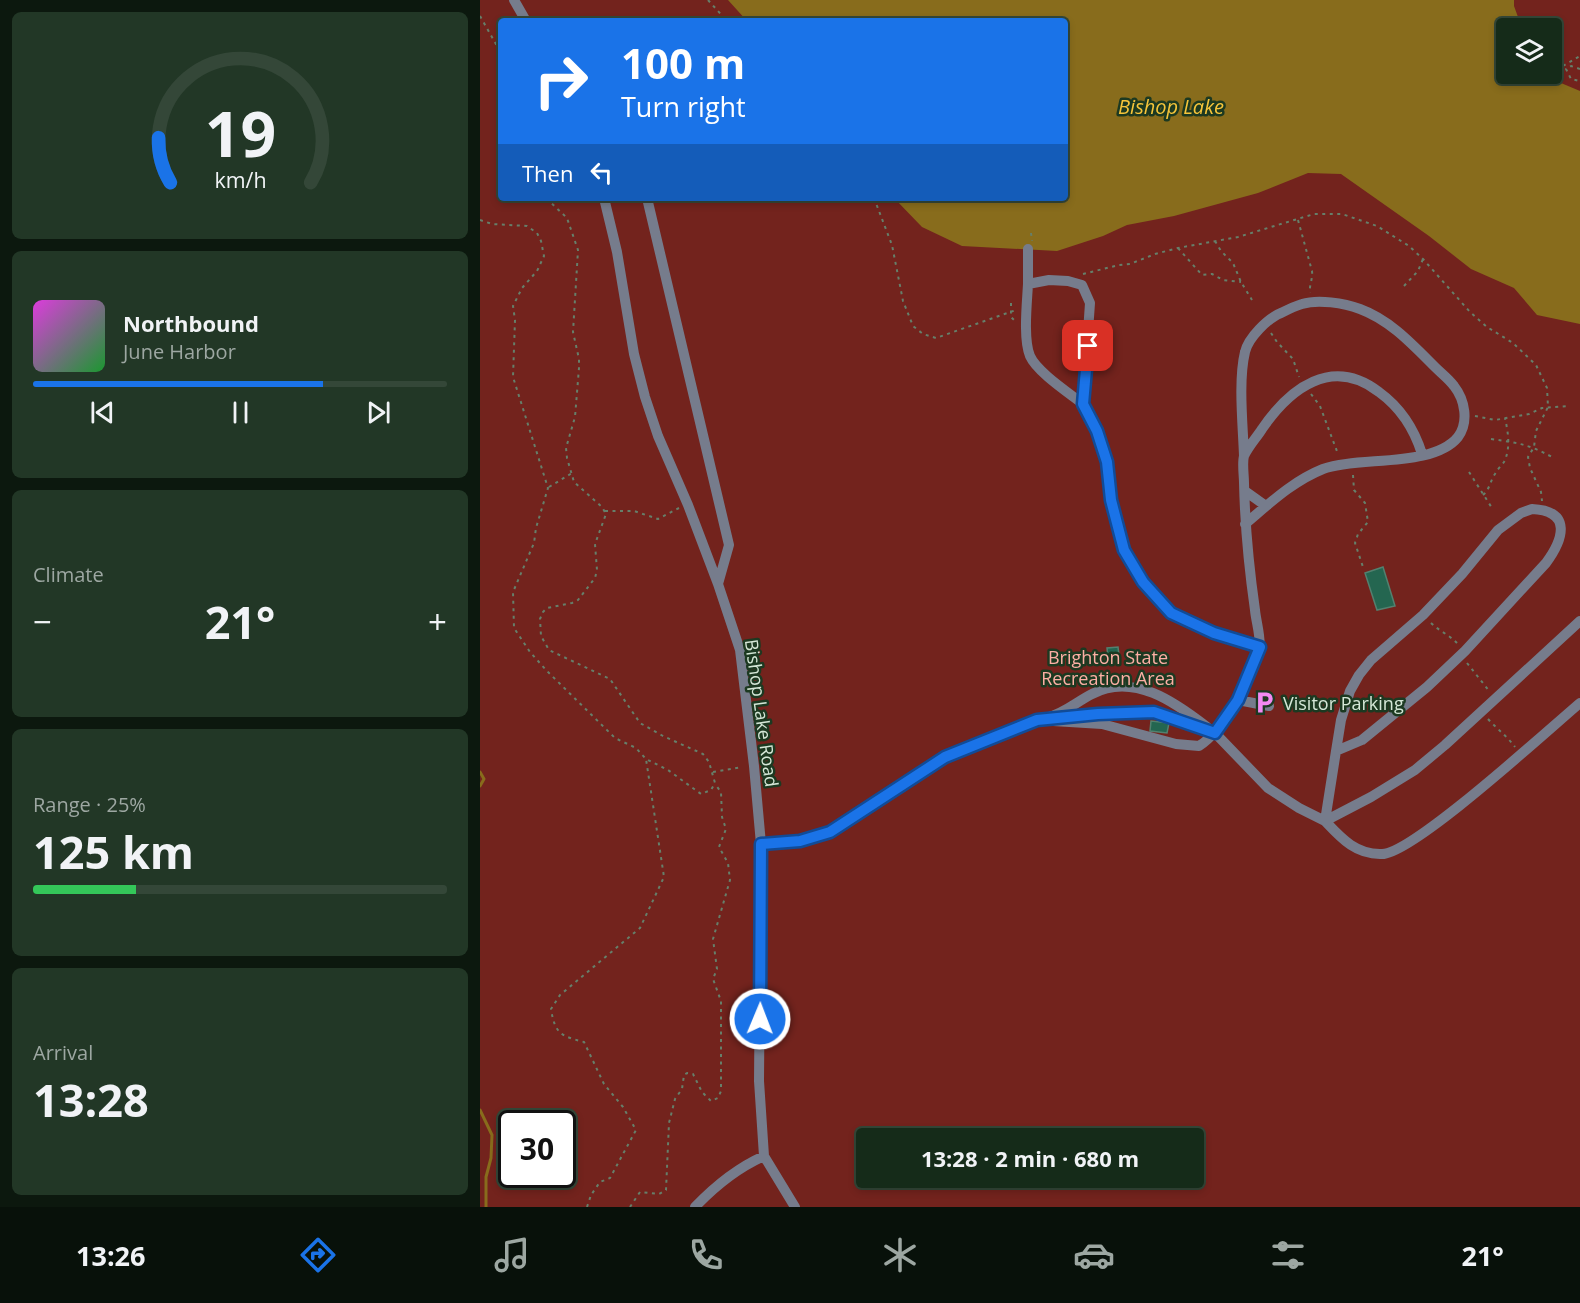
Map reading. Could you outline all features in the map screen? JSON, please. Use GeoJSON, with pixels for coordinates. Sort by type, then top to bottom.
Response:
{"type":"FeatureCollection","features":[{"type":"Feature","properties":{"kind":"street"},"geometry":{"type":"LineString","coordinates":[[514,0],[524,18]]}},
{"type":"Feature","properties":{"kind":"street","name":"Bishop Lake Road"},"geometry":{"type":"LineString","coordinates":[[605,201],[617,252],[634,354],[645,396],[658,436],[688,505],[718,584],[740,650],[761,844],[759,1081],[764,1156],[795,1207]]}},
{"type":"Feature","properties":{"kind":"street"},"geometry":{"type":"LineString","coordinates":[[648,201],[729,545],[718,584]]}},
{"type":"Feature","properties":{"kind":"street"},"geometry":{"type":"LineString","coordinates":[[1028,249],[1026,310],[1030,356],[1039,368],[1083,404],[1097,431],[1107,462],[1111,500],[1124,550],[1143,582],[1171,613],[1214,633],[1260,647]]}},
{"type":"Feature","properties":{"kind":"street"},"geometry":{"type":"LineString","coordinates":[[1028,284],[1049,280],[1068,281],[1082,285],[1087,293],[1090,303],[1083,404]]}},
{"type":"Feature","properties":{"kind":"street"},"geometry":{"type":"LineString","coordinates":[[1037,720],[1102,724],[1176,744],[1199,746],[1215,733],[1238,700],[1260,647],[1249,573],[1245,524],[1242,381],[1245,350],[1264,322],[1303,303],[1330,302],[1359,308],[1390,324],[1455,387],[1465,416],[1464,425],[1453,442],[1434,453],[1324,469],[1286,489],[1245,524]]}},
{"type":"Feature","properties":{"kind":"street"},"geometry":{"type":"LineString","coordinates":[[1244,456],[1273,412],[1305,385],[1319,378],[1333,375],[1369,384],[1387,398],[1402,412],[1416,433],[1422,454]]}},
{"type":"Feature","properties":{"kind":"street"},"geometry":{"type":"LineString","coordinates":[[1245,491],[1266,506]]}},
{"type":"Feature","properties":{"kind":"street"},"geometry":{"type":"LineString","coordinates":[[1325,821],[1336,751],[1339,734],[1350,691],[1359,675],[1371,660],[1423,615],[1462,574],[1498,530],[1521,513],[1532,509],[1551,513],[1561,524],[1562,535],[1556,550],[1546,563],[1463,653],[1427,687],[1362,740],[1336,751]]}},
{"type":"Feature","properties":{"kind":"street"},"geometry":{"type":"LineString","coordinates":[[1325,821],[1415,770],[1482,712],[1580,621]]}},
{"type":"Feature","properties":{"kind":"street"},"geometry":{"type":"LineString","coordinates":[[761,844],[800,841],[830,832],[945,757],[1037,720],[1064,712],[1102,690],[1113,687],[1138,687],[1162,696],[1190,713],[1215,733],[1268,788],[1325,821],[1345,842],[1364,853],[1384,855],[1414,840],[1460,805],[1580,703]]}},
{"type":"Feature","properties":{"kind":"street"},"geometry":{"type":"LineString","coordinates":[[1238,700],[1269,706]]}},
{"type":"Feature","properties":{"kind":"street"},"geometry":{"type":"LineString","coordinates":[[1037,720],[1098,714],[1154,712],[1215,733]]}},
{"type":"Feature","properties":{"kind":"street"},"geometry":{"type":"LineString","coordinates":[[1339,734],[1348,739],[1362,740]]}},
{"type":"Feature","properties":{"kind":"street"},"geometry":{"type":"LineString","coordinates":[[695,1207],[707,1194],[742,1166],[764,1156]]}},
{"type":"Feature","properties":{"kind":"path"},"geometry":{"type":"LineString","coordinates":[[708,0],[725,18]]}},
{"type":"Feature","properties":{"kind":"path"},"geometry":{"type":"LineString","coordinates":[[480,16],[498,48]]}},
{"type":"Feature","properties":{"kind":"path"},"geometry":{"type":"LineString","coordinates":[[1563,66],[1580,56]]}},
{"type":"Feature","properties":{"kind":"path"},"geometry":{"type":"LineString","coordinates":[[1580,69],[1571,66],[1566,69],[1571,79],[1580,81]]}},
{"type":"Feature","properties":{"kind":"path"},"geometry":{"type":"LineString","coordinates":[[549,201],[567,218],[578,250],[573,332],[579,368],[575,417],[566,448],[574,482],[605,511],[634,511],[658,519],[688,505]]}},
{"type":"Feature","properties":{"kind":"path"},"geometry":{"type":"LineString","coordinates":[[875,201],[892,244],[903,301],[913,327],[923,334],[936,338],[1011,311],[1026,310]]}},
{"type":"Feature","properties":{"kind":"path"},"geometry":{"type":"LineString","coordinates":[[480,220],[492,224],[527,226],[537,233],[544,256],[542,263],[522,288],[513,306],[515,320],[513,377],[548,488],[534,543],[513,592],[514,628],[530,652],[615,738],[636,748],[646,759],[668,770],[701,794],[711,790],[715,784],[709,762],[703,754],[640,723],[610,679],[554,653],[545,646],[540,628],[543,612],[547,608],[578,600],[595,578],[597,566],[595,544],[605,521],[605,511]]}},
{"type":"Feature","properties":{"kind":"path"},"geometry":{"type":"LineString","coordinates":[[1298,220],[1312,271],[1313,279],[1309,285],[1312,303]]}},
{"type":"Feature","properties":{"kind":"path"},"geometry":{"type":"LineString","coordinates":[[1215,241],[1233,263],[1252,300]]}},
{"type":"Feature","properties":{"kind":"path"},"geometry":{"type":"LineString","coordinates":[[1178,248],[1202,274],[1212,274],[1223,280],[1241,282]]}},
{"type":"Feature","properties":{"kind":"path"},"geometry":{"type":"LineString","coordinates":[[1404,286],[1418,271],[1423,259]]}},
{"type":"Feature","properties":{"kind":"path"},"geometry":{"type":"LineString","coordinates":[[1011,303],[1013,320],[1021,325]]}},
{"type":"Feature","properties":{"kind":"path"},"geometry":{"type":"LineString","coordinates":[[1536,412],[1542,408],[1569,406]]}},
{"type":"Feature","properties":{"kind":"path"},"geometry":{"type":"LineString","coordinates":[[1465,416],[1495,420],[1536,412],[1546,414]]}},
{"type":"Feature","properties":{"kind":"path"},"geometry":{"type":"LineString","coordinates":[[1483,495],[1488,491],[1493,476],[1504,461],[1509,440],[1505,418]]}},
{"type":"Feature","properties":{"kind":"path"},"geometry":{"type":"LineString","coordinates":[[1491,439],[1509,440],[1534,447],[1552,457]]}},
{"type":"Feature","properties":{"kind":"path"},"geometry":{"type":"LineString","coordinates":[[1352,465],[1354,490],[1365,503],[1368,522],[1358,534],[1356,543],[1364,570]]}},
{"type":"Feature","properties":{"kind":"path"},"geometry":{"type":"LineString","coordinates":[[1469,472],[1492,508]]}},
{"type":"Feature","properties":{"kind":"path"},"geometry":{"type":"LineString","coordinates":[[548,488],[572,473]]}},
{"type":"Feature","properties":{"kind":"path"},"geometry":{"type":"LineString","coordinates":[[1423,615],[1437,629],[1446,632],[1495,699]]}},
{"type":"Feature","properties":{"kind":"path"},"geometry":{"type":"LineString","coordinates":[[1482,712],[1499,731],[1505,734],[1520,754]]}},
{"type":"Feature","properties":{"kind":"path"},"geometry":{"type":"LineString","coordinates":[[587,1207],[591,1195],[600,1182],[610,1178],[636,1130],[623,1107],[604,1084],[584,1042],[564,1037],[553,1025],[551,1009],[560,995],[640,928],[664,877],[646,759]]}},
{"type":"Feature","properties":{"kind":"path"},"geometry":{"type":"LineString","coordinates":[[713,772],[754,766]]}},
{"type":"Feature","properties":{"kind":"path"},"geometry":{"type":"LineString","coordinates":[[630,1207],[639,1192],[659,1194],[666,1190],[669,1123],[675,1099],[682,1089],[684,1075],[693,1074],[702,1092],[711,1101],[718,1098],[721,1091],[721,1001],[713,979],[717,969],[713,939],[730,880],[728,863],[719,847],[726,829],[722,817],[721,792],[715,784]]}},
{"type":"Feature","properties":{"kind":"green space","name":"Brighton State Recreation Area"},"geometry":{"type":"Polygon","coordinates":[[[480,0],[1580,0],[1580,1207],[480,1207],[480,0]]]}},
{"type":"Feature","properties":{"kind":"water","name":"Bishop Lake"},"geometry":{"type":"Polygon","coordinates":[[[728,0],[1514,0],[1518,18],[1496,18],[1496,84],[1562,83],[1580,91],[1580,324],[1537,315],[1514,288],[1471,269],[1429,236],[1341,174],[1308,173],[1258,193],[1174,216],[1127,225],[1103,236],[1057,251],[962,246],[922,227],[897,201],[1068,201],[1068,18],[744,18],[728,0]]]}},
{"type":"Feature","properties":{"kind":"building"},"geometry":{"type":"Polygon","coordinates":[[[1383,567],[1395,606],[1377,610],[1365,573],[1383,567]]]}},
{"type":"Feature","properties":{"kind":"building"},"geometry":{"type":"Polygon","coordinates":[[[1118,647],[1119,655],[1108,657],[1107,648],[1118,647]]]}},
{"type":"Feature","properties":{"kind":"building"},"geometry":{"type":"Polygon","coordinates":[[[1151,721],[1169,723],[1167,733],[1150,731],[1151,721]]]}},
{"type":"Feature","properties":{"kind":"waterway"},"geometry":{"type":"LineString","coordinates":[[480,772],[484,779],[480,786]]}},
{"type":"Feature","properties":{"kind":"waterway"},"geometry":{"type":"LineString","coordinates":[[480,1110],[492,1135],[491,1158],[486,1177],[486,1207]]}},
{"type":"Feature","properties":{"kind":"place","name":"Visitor Parking"},"geometry":{"type":"Point","coordinates":[1265,703]}},
{"type":"Feature","properties":{"kind":"route"},"geometry":{"type":"LineString","coordinates":[[760,1019],[761,844],[800,841],[830,832],[945,757],[1037,720],[1098,714],[1154,712],[1215,733],[1238,700],[1260,647],[1214,633],[1171,613],[1143,582],[1124,550],[1111,500],[1107,462],[1097,431],[1083,404],[1088,346]]}}]}
